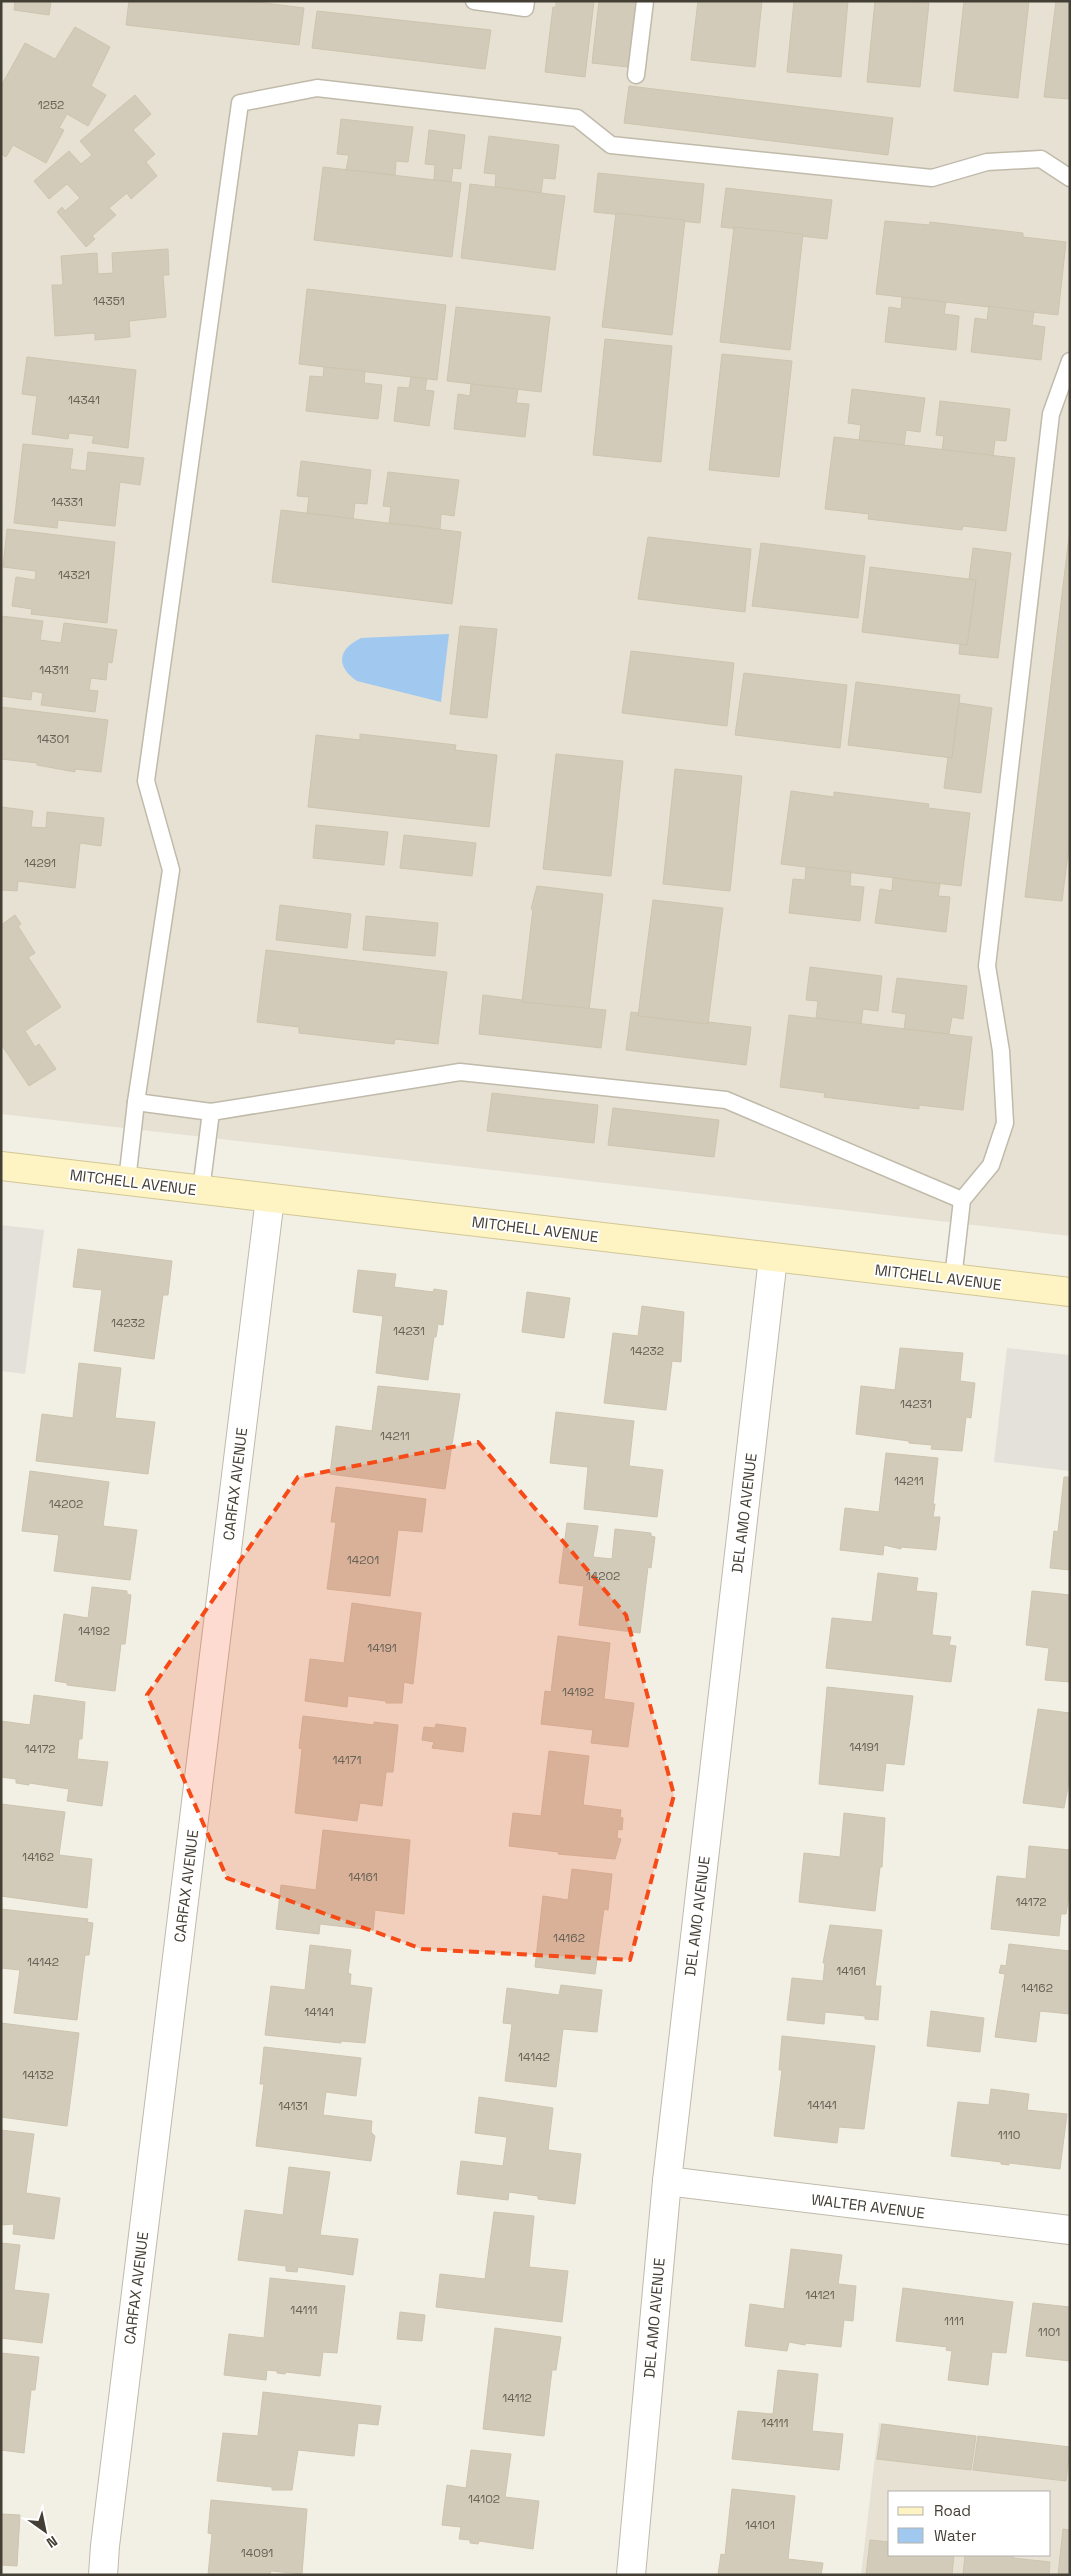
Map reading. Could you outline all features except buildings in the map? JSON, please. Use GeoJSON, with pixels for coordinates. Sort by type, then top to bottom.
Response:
{"type":"FeatureCollection","features":[{"type":"Feature","properties":{"kind":"street","name":"MITCHELL AVENUE"},"geometry":{"type":"LineString","coordinates":[[1,1166],[1070,1292]]}},
{"type":"Feature","properties":{"kind":"street","name":"CARFAX AVENUE"},"geometry":{"type":"LineString","coordinates":[[103,2575],[105,2546],[270,1198]]}},
{"type":"Feature","properties":{"kind":"street","name":"DEL AMO AVENUE"},"geometry":{"type":"LineString","coordinates":[[631,2575],[666,2182],[773,1258]]}},
{"type":"Feature","properties":{"kind":"street","name":"WALTER AVENUE"},"geometry":{"type":"LineString","coordinates":[[666,2182],[1070,2230]]}},
{"type":"Feature","properties":{"kind":"lane"},"geometry":{"type":"LineString","coordinates":[[474,1],[525,8],[526,1]]}},
{"type":"Feature","properties":{"kind":"lane"},"geometry":{"type":"LineString","coordinates":[[636,75],[645,1]]}},
{"type":"Feature","properties":{"kind":"lane"},"geometry":{"type":"LineString","coordinates":[[127,1181],[136,1102],[171,870],[146,781],[240,103],[317,88],[577,118],[611,146],[932,178],[987,162],[1041,159],[1070,178]]}},
{"type":"Feature","properties":{"kind":"lane"},"geometry":{"type":"LineString","coordinates":[[953,1279],[962,1200],[991,1164],[1006,1123],[1002,1051],[987,966],[1051,414],[1070,361]]}},
{"type":"Feature","properties":{"kind":"lane"},"geometry":{"type":"LineString","coordinates":[[136,1102],[211,1112],[460,1072],[726,1100],[962,1200]]}},
{"type":"Feature","properties":{"kind":"lane"},"geometry":{"type":"LineString","coordinates":[[201,1190],[211,1112]]}},
{"type":"Feature","properties":{"kind":"highlighted area"},"geometry":{"type":"Polygon","coordinates":[[[478,1442],[626,1615],[674,1795],[630,1960],[422,1949],[227,1878],[147,1695],[298,1477],[478,1442]]]}},
{"type":"Feature","properties":{"kind":"shaded area"},"geometry":{"type":"Polygon","coordinates":[[[1,1],[1070,1],[1070,1236],[1,1114],[1,1]]]}},
{"type":"Feature","properties":{"kind":"shaded area"},"geometry":{"type":"Polygon","coordinates":[[[1,1225],[44,1230],[25,1374],[1,1371],[1,1225]]]}},
{"type":"Feature","properties":{"kind":"shaded area"},"geometry":{"type":"Polygon","coordinates":[[[1007,1348],[1070,1355],[1070,1471],[994,1462],[1007,1348]]]}},
{"type":"Feature","properties":{"kind":"shaded area"},"geometry":{"type":"Polygon","coordinates":[[[879,2423],[1070,2448],[1070,2575],[861,2575],[879,2423]]]}},
{"type":"Feature","properties":{"kind":"water"},"geometry":{"type":"Polygon","coordinates":[[[449,634],[441,702],[357,681],[345,670],[343,664],[344,652],[353,642],[361,638],[449,634]]]}}]}
